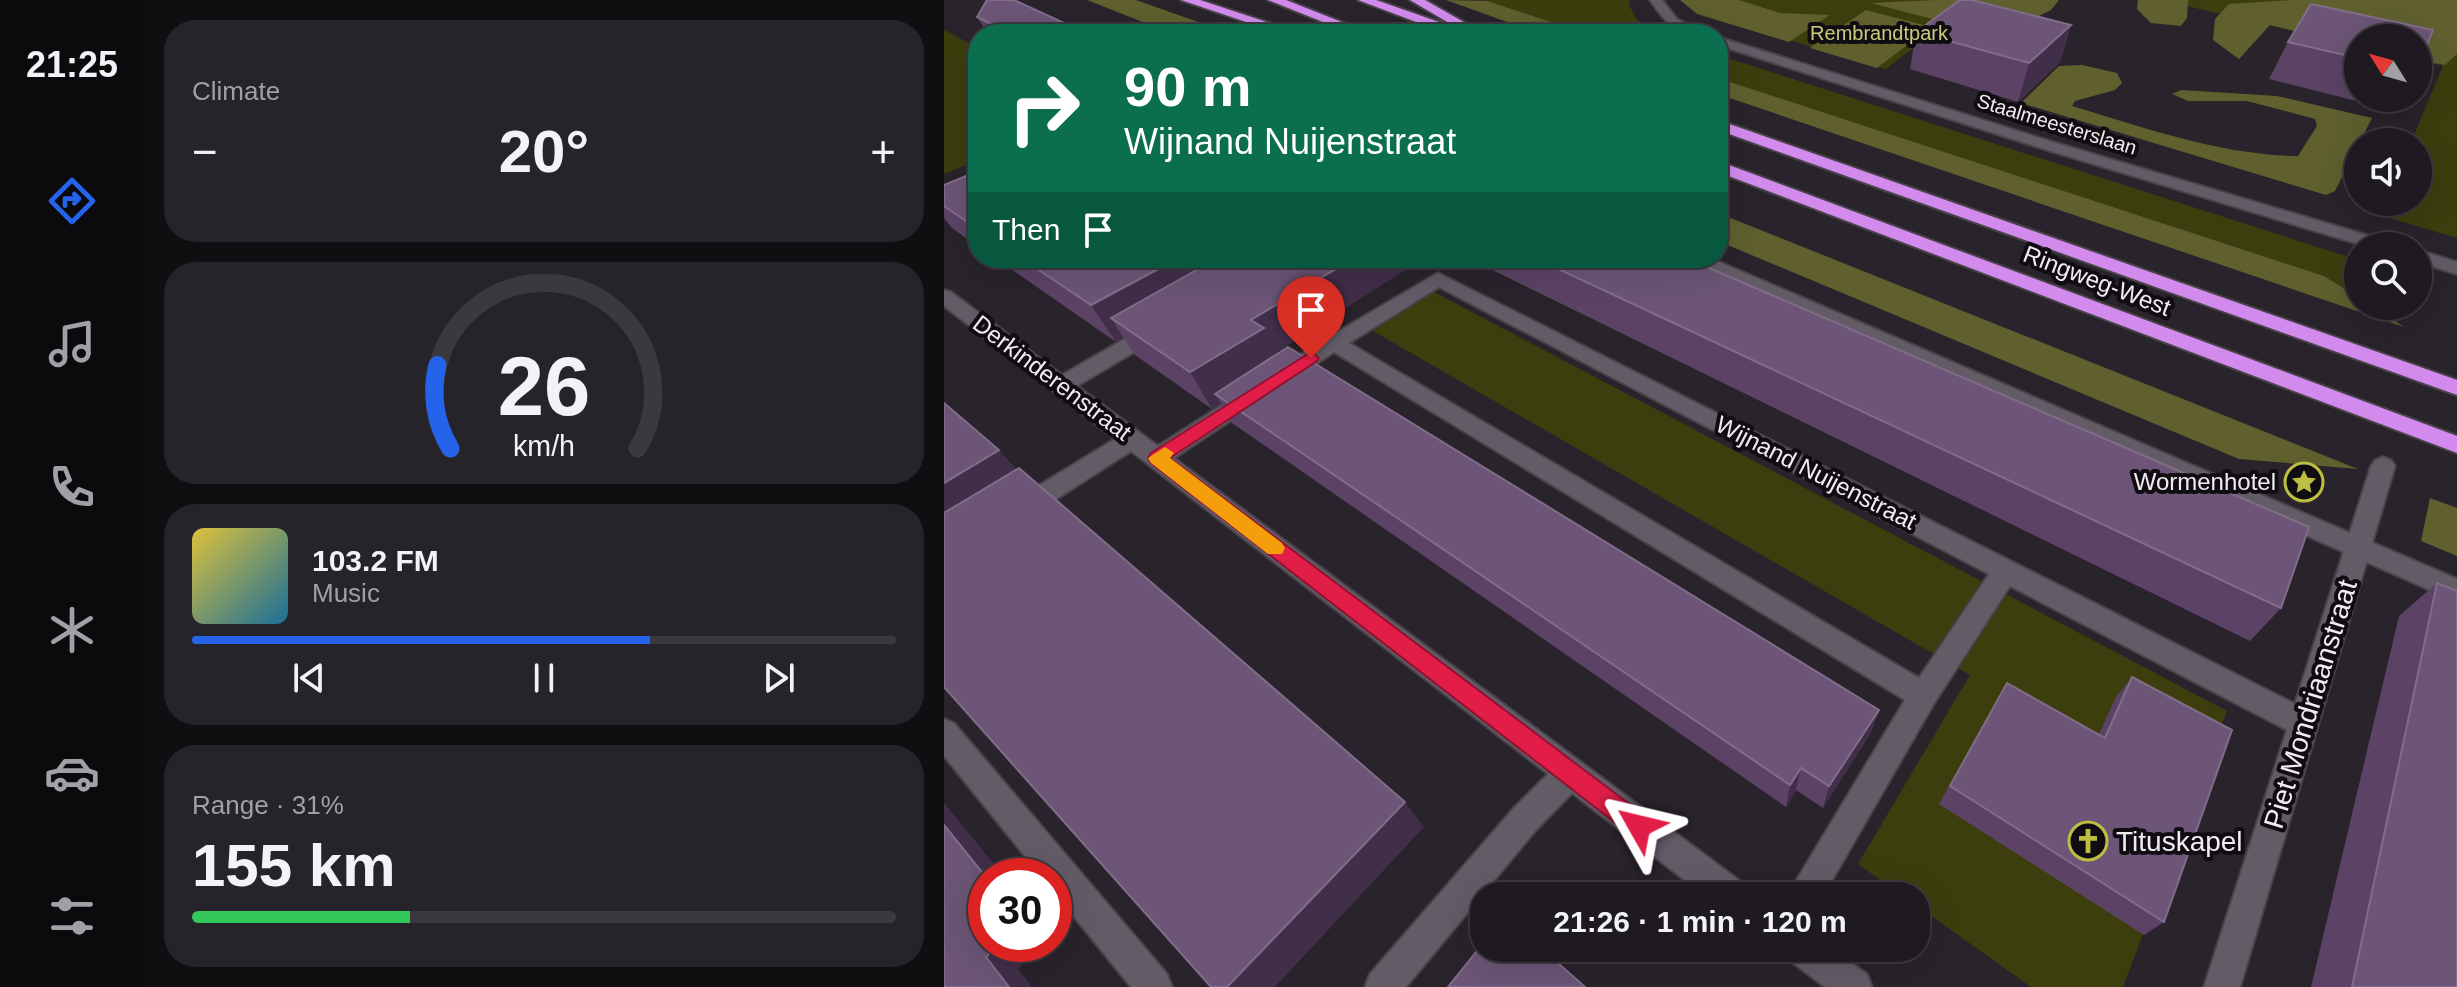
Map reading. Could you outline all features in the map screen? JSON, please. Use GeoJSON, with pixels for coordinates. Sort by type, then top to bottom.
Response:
{"type":"FeatureCollection","features":[{"type":"Feature","properties":{"kind":"highway"},"geometry":{"type":"LineString","coordinates":[[1187,0],[1264,24]]}},
{"type":"Feature","properties":{"kind":"highway"},"geometry":{"type":"LineString","coordinates":[[1274,0],[1338,24]]}},
{"type":"Feature","properties":{"kind":"highway"},"geometry":{"type":"LineString","coordinates":[[1364,0],[1432,24]]}},
{"type":"Feature","properties":{"kind":"highway"},"geometry":{"type":"LineString","coordinates":[[1416,0],[1460,24]]}},
{"type":"Feature","properties":{"kind":"highway","name":"Ringweg-West"},"geometry":{"type":"LineString","coordinates":[[1728,129],[2456,388]]}},
{"type":"Feature","properties":{"kind":"highway","name":"Ringweg-West"},"geometry":{"type":"LineString","coordinates":[[1728,170],[2449,442]]}},
{"type":"Feature","properties":{"kind":"street"},"geometry":{"type":"LineString","coordinates":[[1656,0],[1677,24]]}},
{"type":"Feature","properties":{"kind":"street","name":"Staalmeesterslaan"},"geometry":{"type":"LineString","coordinates":[[1728,44],[2050,146],[2344,234]]}},
{"type":"Feature","properties":{"kind":"street"},"geometry":{"type":"LineString","coordinates":[[2432,260],[2457,268]]}},
{"type":"Feature","properties":{"kind":"street"},"geometry":{"type":"LineString","coordinates":[[1717,268],[2457,591]]}},
{"type":"Feature","properties":{"kind":"street","name":"Wijnand Nuijenstraat"},"geometry":{"type":"LineString","coordinates":[[1157,458],[1438,279],[2304,724]]}},
{"type":"Feature","properties":{"kind":"street","name":"Derkinderenstraat"},"geometry":{"type":"LineString","coordinates":[[944,296],[1713,882]]}},
{"type":"Feature","properties":{"kind":"street"},"geometry":{"type":"LineString","coordinates":[[1062,385],[1178,317]]}},
{"type":"Feature","properties":{"kind":"street"},"geometry":{"type":"LineString","coordinates":[[1334,343],[1923,696]]}},
{"type":"Feature","properties":{"kind":"street"},"geometry":{"type":"LineString","coordinates":[[998,523],[1132,439]]}},
{"type":"Feature","properties":{"kind":"street","name":"Piet Mondriaanstraat"},"geometry":{"type":"LineString","coordinates":[[2222,987],[2383,466]]}},
{"type":"Feature","properties":{"kind":"street"},"geometry":{"type":"LineString","coordinates":[[1812,882],[1923,696],[2006,570]]}},
{"type":"Feature","properties":{"kind":"street"},"geometry":{"type":"LineString","coordinates":[[944,733],[1154,987]]}},
{"type":"Feature","properties":{"kind":"street"},"geometry":{"type":"LineString","coordinates":[[1383,987],[1524,820],[1570,774]]}},
{"type":"Feature","properties":{"kind":"street"},"geometry":{"type":"LineString","coordinates":[[1820,962],[1854,987]]}},
{"type":"Feature","properties":{"kind":"green space"},"geometry":{"type":"Polygon","coordinates":[[[1087,0],[1136,0],[1204,24],[1148,24],[1087,0]]]}},
{"type":"Feature","properties":{"kind":"green space"},"geometry":{"type":"Polygon","coordinates":[[[1446,0],[1488,1],[1557,24],[1513,24],[1446,0]]]}},
{"type":"Feature","properties":{"kind":"green space"},"geometry":{"type":"Polygon","coordinates":[[[1477,0],[1630,0],[1629,5],[1637,20],[1643,24],[1557,24],[1477,0]]]}},
{"type":"Feature","properties":{"kind":"green space"},"geometry":{"type":"Polygon","coordinates":[[[1680,0],[1739,0],[1780,13],[1830,15],[1789,42],[1697,14],[1680,0]]]}},
{"type":"Feature","properties":{"kind":"green space","name":"Rembrandtpark"},"geometry":{"type":"Polygon","coordinates":[[[1688,0],[2057,0],[2010,40],[1945,23],[1886,69],[1699,13],[1688,0]]]}},
{"type":"Feature","properties":{"kind":"green space"},"geometry":{"type":"Polygon","coordinates":[[[2059,0],[2051,10],[1997,36],[1871,3],[2059,0]]]}},
{"type":"Feature","properties":{"kind":"green space"},"geometry":{"type":"Polygon","coordinates":[[[2138,0],[2188,0],[2187,18],[2181,26],[2151,23],[2137,9],[2138,0]]]}},
{"type":"Feature","properties":{"kind":"green space"},"geometry":{"type":"Polygon","coordinates":[[[2161,0],[2457,0],[2457,238],[2383,216],[2432,216],[2432,128],[2417,128],[2424,112],[2432,112],[2432,92],[2443,66],[2432,63],[2432,24],[2344,24],[2344,43],[2161,0]]]}},
{"type":"Feature","properties":{"kind":"green space"},"geometry":{"type":"Polygon","coordinates":[[[2293,0],[2457,0],[2457,54],[2445,65],[2432,63],[2432,24],[2344,24],[2344,43],[2270,25],[2239,59],[2213,40],[2215,19],[2229,4],[2293,0]]]}},
{"type":"Feature","properties":{"kind":"green space"},"geometry":{"type":"Polygon","coordinates":[[[1866,10],[1931,27],[1877,68],[1810,48],[1866,10]]]}},
{"type":"Feature","properties":{"kind":"green space"},"geometry":{"type":"Polygon","coordinates":[[[944,30],[968,43],[968,164],[944,174],[944,30]]]}},
{"type":"Feature","properties":{"kind":"green space"},"geometry":{"type":"Polygon","coordinates":[[[1728,58],[2344,256],[2344,288],[2324,276],[1728,81],[1728,58]]]}},
{"type":"Feature","properties":{"kind":"green space"},"geometry":{"type":"Polygon","coordinates":[[[2082,65],[2117,73],[2122,83],[2115,90],[2075,101],[2072,106],[2184,139],[2240,151],[2298,156],[2317,126],[2315,119],[2247,101],[2188,101],[2172,94],[2181,90],[2277,96],[2372,118],[2367,128],[2344,128],[2344,173],[2335,191],[2326,195],[2021,103],[2059,66],[2082,65]]]}},
{"type":"Feature","properties":{"kind":"green space"},"geometry":{"type":"Polygon","coordinates":[[[1728,81],[2324,276],[2344,288],[2344,307],[1728,97],[1728,81]]]}},
{"type":"Feature","properties":{"kind":"green space"},"geometry":{"type":"Polygon","coordinates":[[[1728,217],[2358,469],[2239,459],[1728,245],[1728,217]]]}},
{"type":"Feature","properties":{"kind":"green space"},"geometry":{"type":"Polygon","coordinates":[[[1432,291],[2227,711],[2123,987],[2031,987],[1930,915],[1930,882],[1883,882],[1858,864],[1970,675],[1373,331],[1432,291]]]}},
{"type":"Feature","properties":{"kind":"green space"},"geometry":{"type":"Polygon","coordinates":[[[2430,498],[2457,508],[2457,556],[2421,541],[2430,498]]]}},
{"type":"Feature","properties":{"kind":"building"},"geometry":{"type":"Polygon","coordinates":[[[987,0],[1014,0],[1066,24],[991,24],[977,17],[987,0]]]}},
{"type":"Feature","properties":{"kind":"building"},"geometry":{"type":"Polygon","coordinates":[[[1960,0],[1972,0],[2071,25],[2029,63],[1916,32],[1960,0]]]}},
{"type":"Feature","properties":{"kind":"building"},"geometry":{"type":"Polygon","coordinates":[[[2311,4],[2405,24],[2344,24],[2344,55],[2288,42],[2311,4]]]}},
{"type":"Feature","properties":{"kind":"building"},"geometry":{"type":"Polygon","coordinates":[[[968,175],[968,222],[944,206],[944,185],[968,175]]]}},
{"type":"Feature","properties":{"kind":"building"},"geometry":{"type":"Polygon","coordinates":[[[1036,268],[1160,268],[1091,305],[1036,268]]]}},
{"type":"Feature","properties":{"kind":"building"},"geometry":{"type":"Polygon","coordinates":[[[1200,268],[1337,268],[1251,320],[1264,328],[1190,372],[1111,318],[1200,268]]]}},
{"type":"Feature","properties":{"kind":"building"},"geometry":{"type":"Polygon","coordinates":[[[1556,268],[1709,268],[2309,527],[2281,608],[1556,268]]]}},
{"type":"Feature","properties":{"kind":"building"},"geometry":{"type":"Polygon","coordinates":[[[1288,347],[1879,710],[1829,786],[1801,768],[1790,785],[1215,394],[1288,347]]]}},
{"type":"Feature","properties":{"kind":"building"},"geometry":{"type":"Polygon","coordinates":[[[944,403],[999,450],[944,483],[944,403]]]}},
{"type":"Feature","properties":{"kind":"building"},"geometry":{"type":"Polygon","coordinates":[[[1019,468],[1405,802],[1227,987],[1211,987],[944,687],[944,513],[1019,468]]]}},
{"type":"Feature","properties":{"kind":"building"},"geometry":{"type":"Polygon","coordinates":[[[2437,583],[2457,591],[2457,987],[2352,987],[2437,583]]]}},
{"type":"Feature","properties":{"kind":"building","name":"Tituskapel"},"geometry":{"type":"Polygon","coordinates":[[[2132,677],[2232,730],[2164,922],[1950,786],[2007,683],[2105,738],[2132,677]]]}},
{"type":"Feature","properties":{"kind":"building"},"geometry":{"type":"Polygon","coordinates":[[[944,825],[971,858],[968,858],[968,962],[990,962],[1009,987],[944,987],[944,825]]]}},
{"type":"Feature","properties":{"kind":"building"},"geometry":{"type":"Polygon","coordinates":[[[1470,960],[1470,962],[1557,962],[1585,987],[1448,987],[1470,960]]]}},
{"type":"Feature","properties":{"kind":"slow traffic"},"geometry":{"type":"LineString","coordinates":[[1165,453],[1157,458],[1275,548]]}},
{"type":"Feature","properties":{"kind":"place","name":"Wormenhotel"},"geometry":{"type":"Point","coordinates":[2304,482]}},
{"type":"Feature","properties":{"kind":"place","name":"Tituskapel"},"geometry":{"type":"Point","coordinates":[2088,841]}},
{"type":"Feature","properties":{"kind":"route"},"geometry":{"type":"LineString","coordinates":[[1311,358],[1157,458],[1639,826]]}}]}
